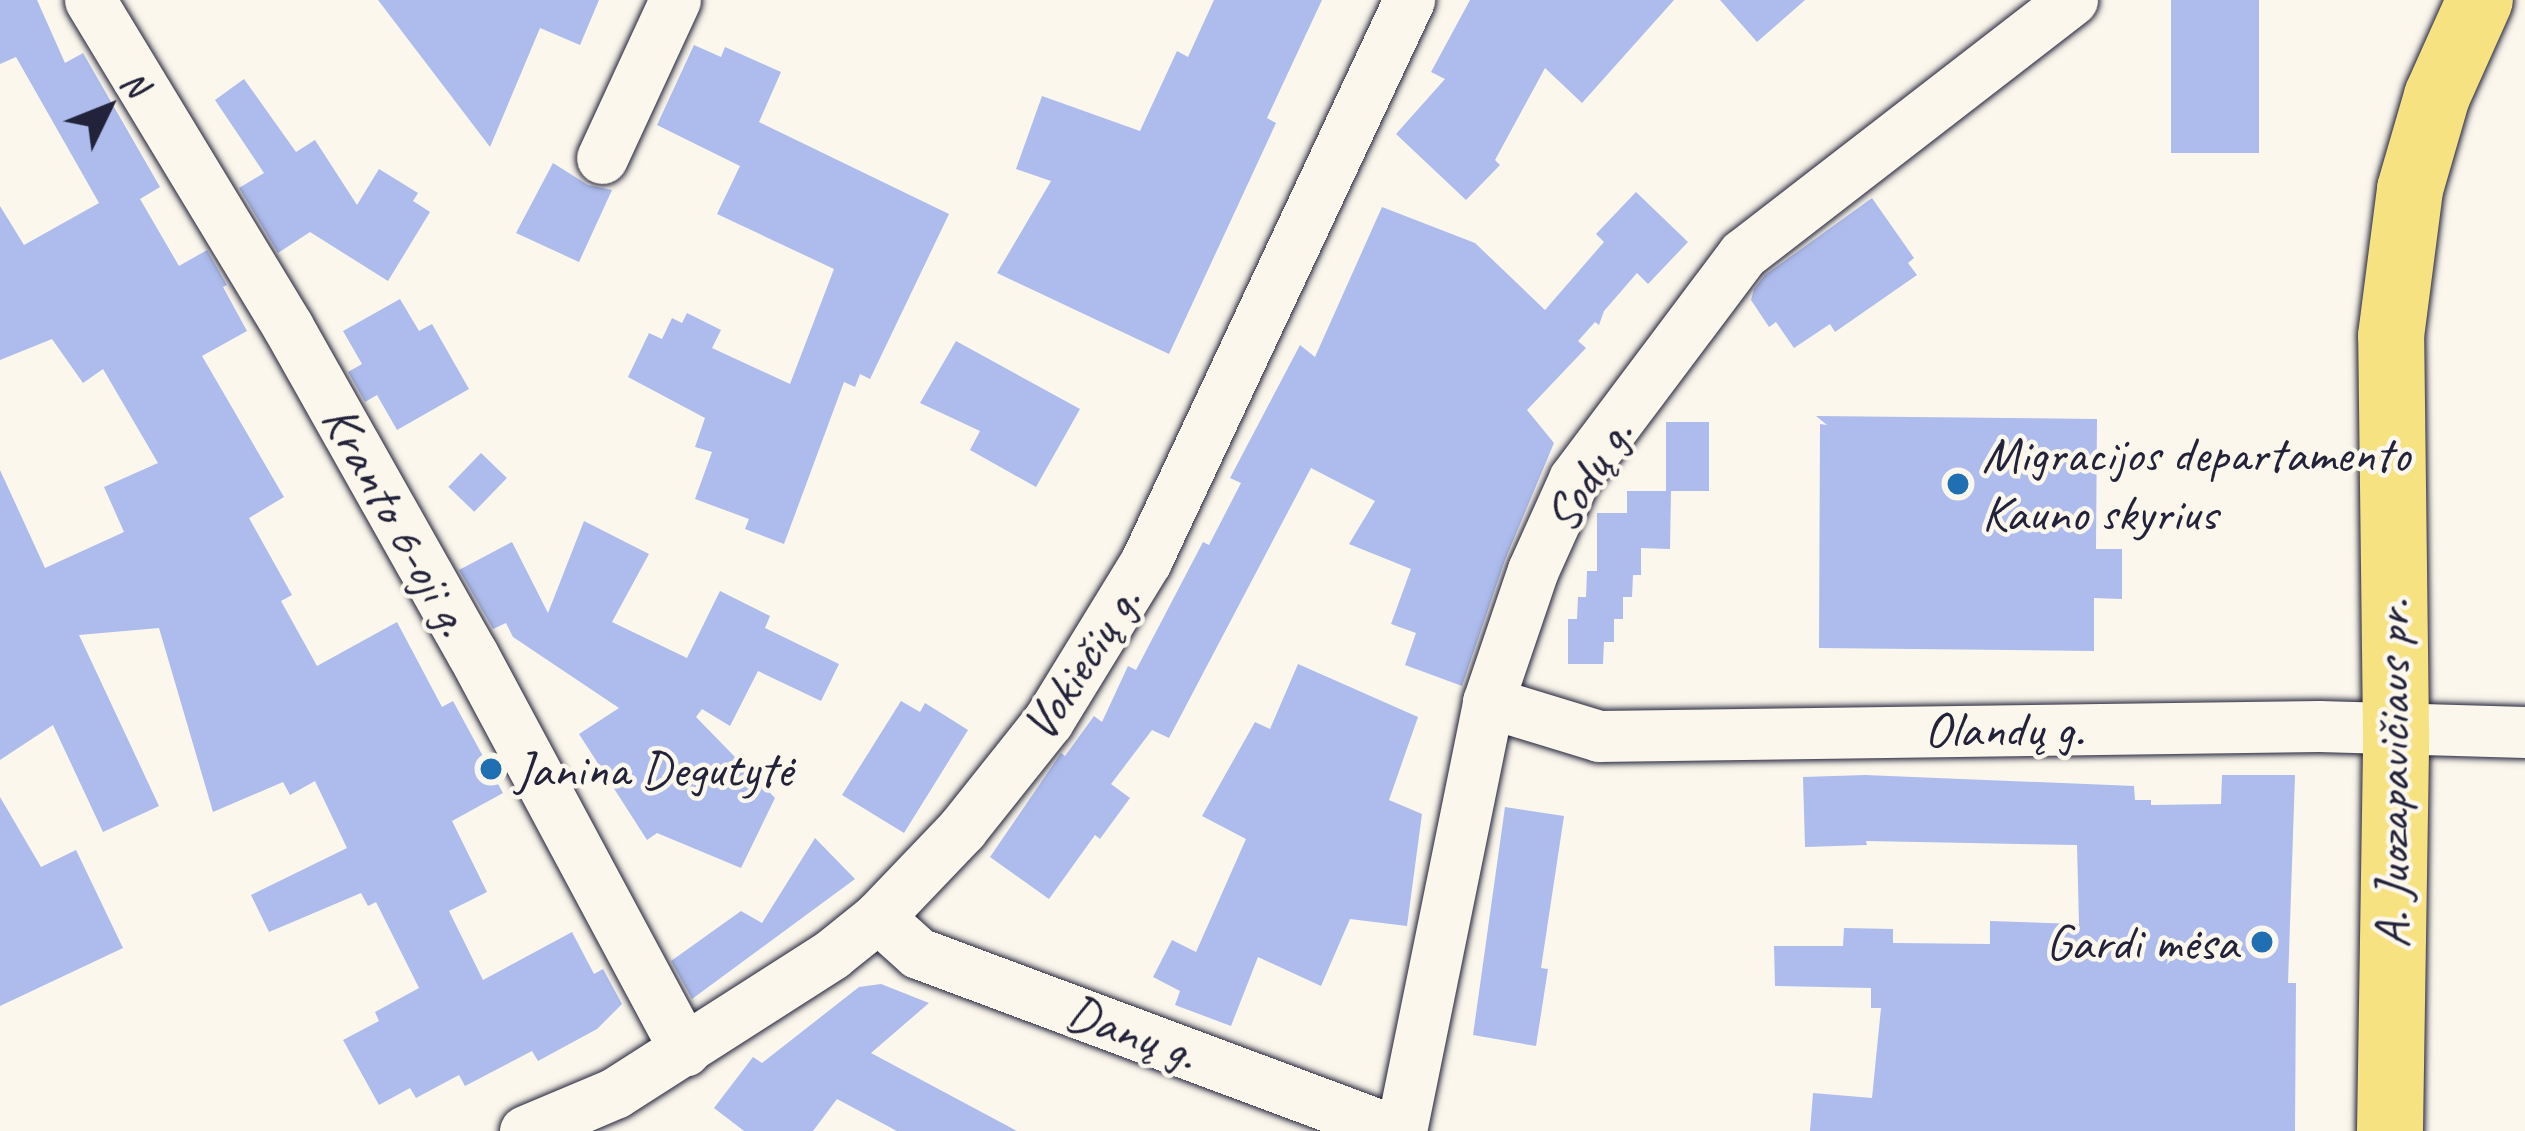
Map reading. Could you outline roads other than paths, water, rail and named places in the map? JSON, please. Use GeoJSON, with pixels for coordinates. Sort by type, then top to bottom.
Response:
{"type":"FeatureCollection","features":[{"type":"Feature","properties":{"kind":"main road","name":"A. Juozapavičiaus pr."},"geometry":{"type":"LineString","coordinates":[[2390,1131],[2396,731],[2390,389],[2398,262],[2410,189],[2438,96],[2480,0]]}},
{"type":"Feature","properties":{"kind":"street","name":"Kranto 6-oji g."},"geometry":{"type":"LineString","coordinates":[[90,0],[299,347],[472,653],[685,1050]]}},
{"type":"Feature","properties":{"kind":"street"},"geometry":{"type":"LineString","coordinates":[[602,158],[674,0]]}},
{"type":"Feature","properties":{"kind":"street","name":"Vokiečių g."},"geometry":{"type":"LineString","coordinates":[[525,1131],[615,1093],[878,917],[962,829],[1048,722],[1146,561],[1409,0]]}},
{"type":"Feature","properties":{"kind":"street","name":"Sodų g."},"geometry":{"type":"LineString","coordinates":[[1398,1131],[1488,702],[1533,570],[1574,479],[1743,254],[2072,0]]}},
{"type":"Feature","properties":{"kind":"street","name":"Olandų g."},"geometry":{"type":"LineString","coordinates":[[1488,702],[1599,736],[2319,726],[2525,732]]}},
{"type":"Feature","properties":{"kind":"street","name":"Danų g."},"geometry":{"type":"LineString","coordinates":[[878,917],[918,953],[1398,1131]]}},
{"type":"Feature","properties":{"kind":"place","name":"Migracijos departamento Kauno skyrius"},"geometry":{"type":"Point","coordinates":[1958,484]}},
{"type":"Feature","properties":{"kind":"place","name":"Janina Degutytė"},"geometry":{"type":"Point","coordinates":[491,769]}},
{"type":"Feature","properties":{"kind":"place","name":"Gardi mėsa"},"geometry":{"type":"Point","coordinates":[2262,942]}}]}
